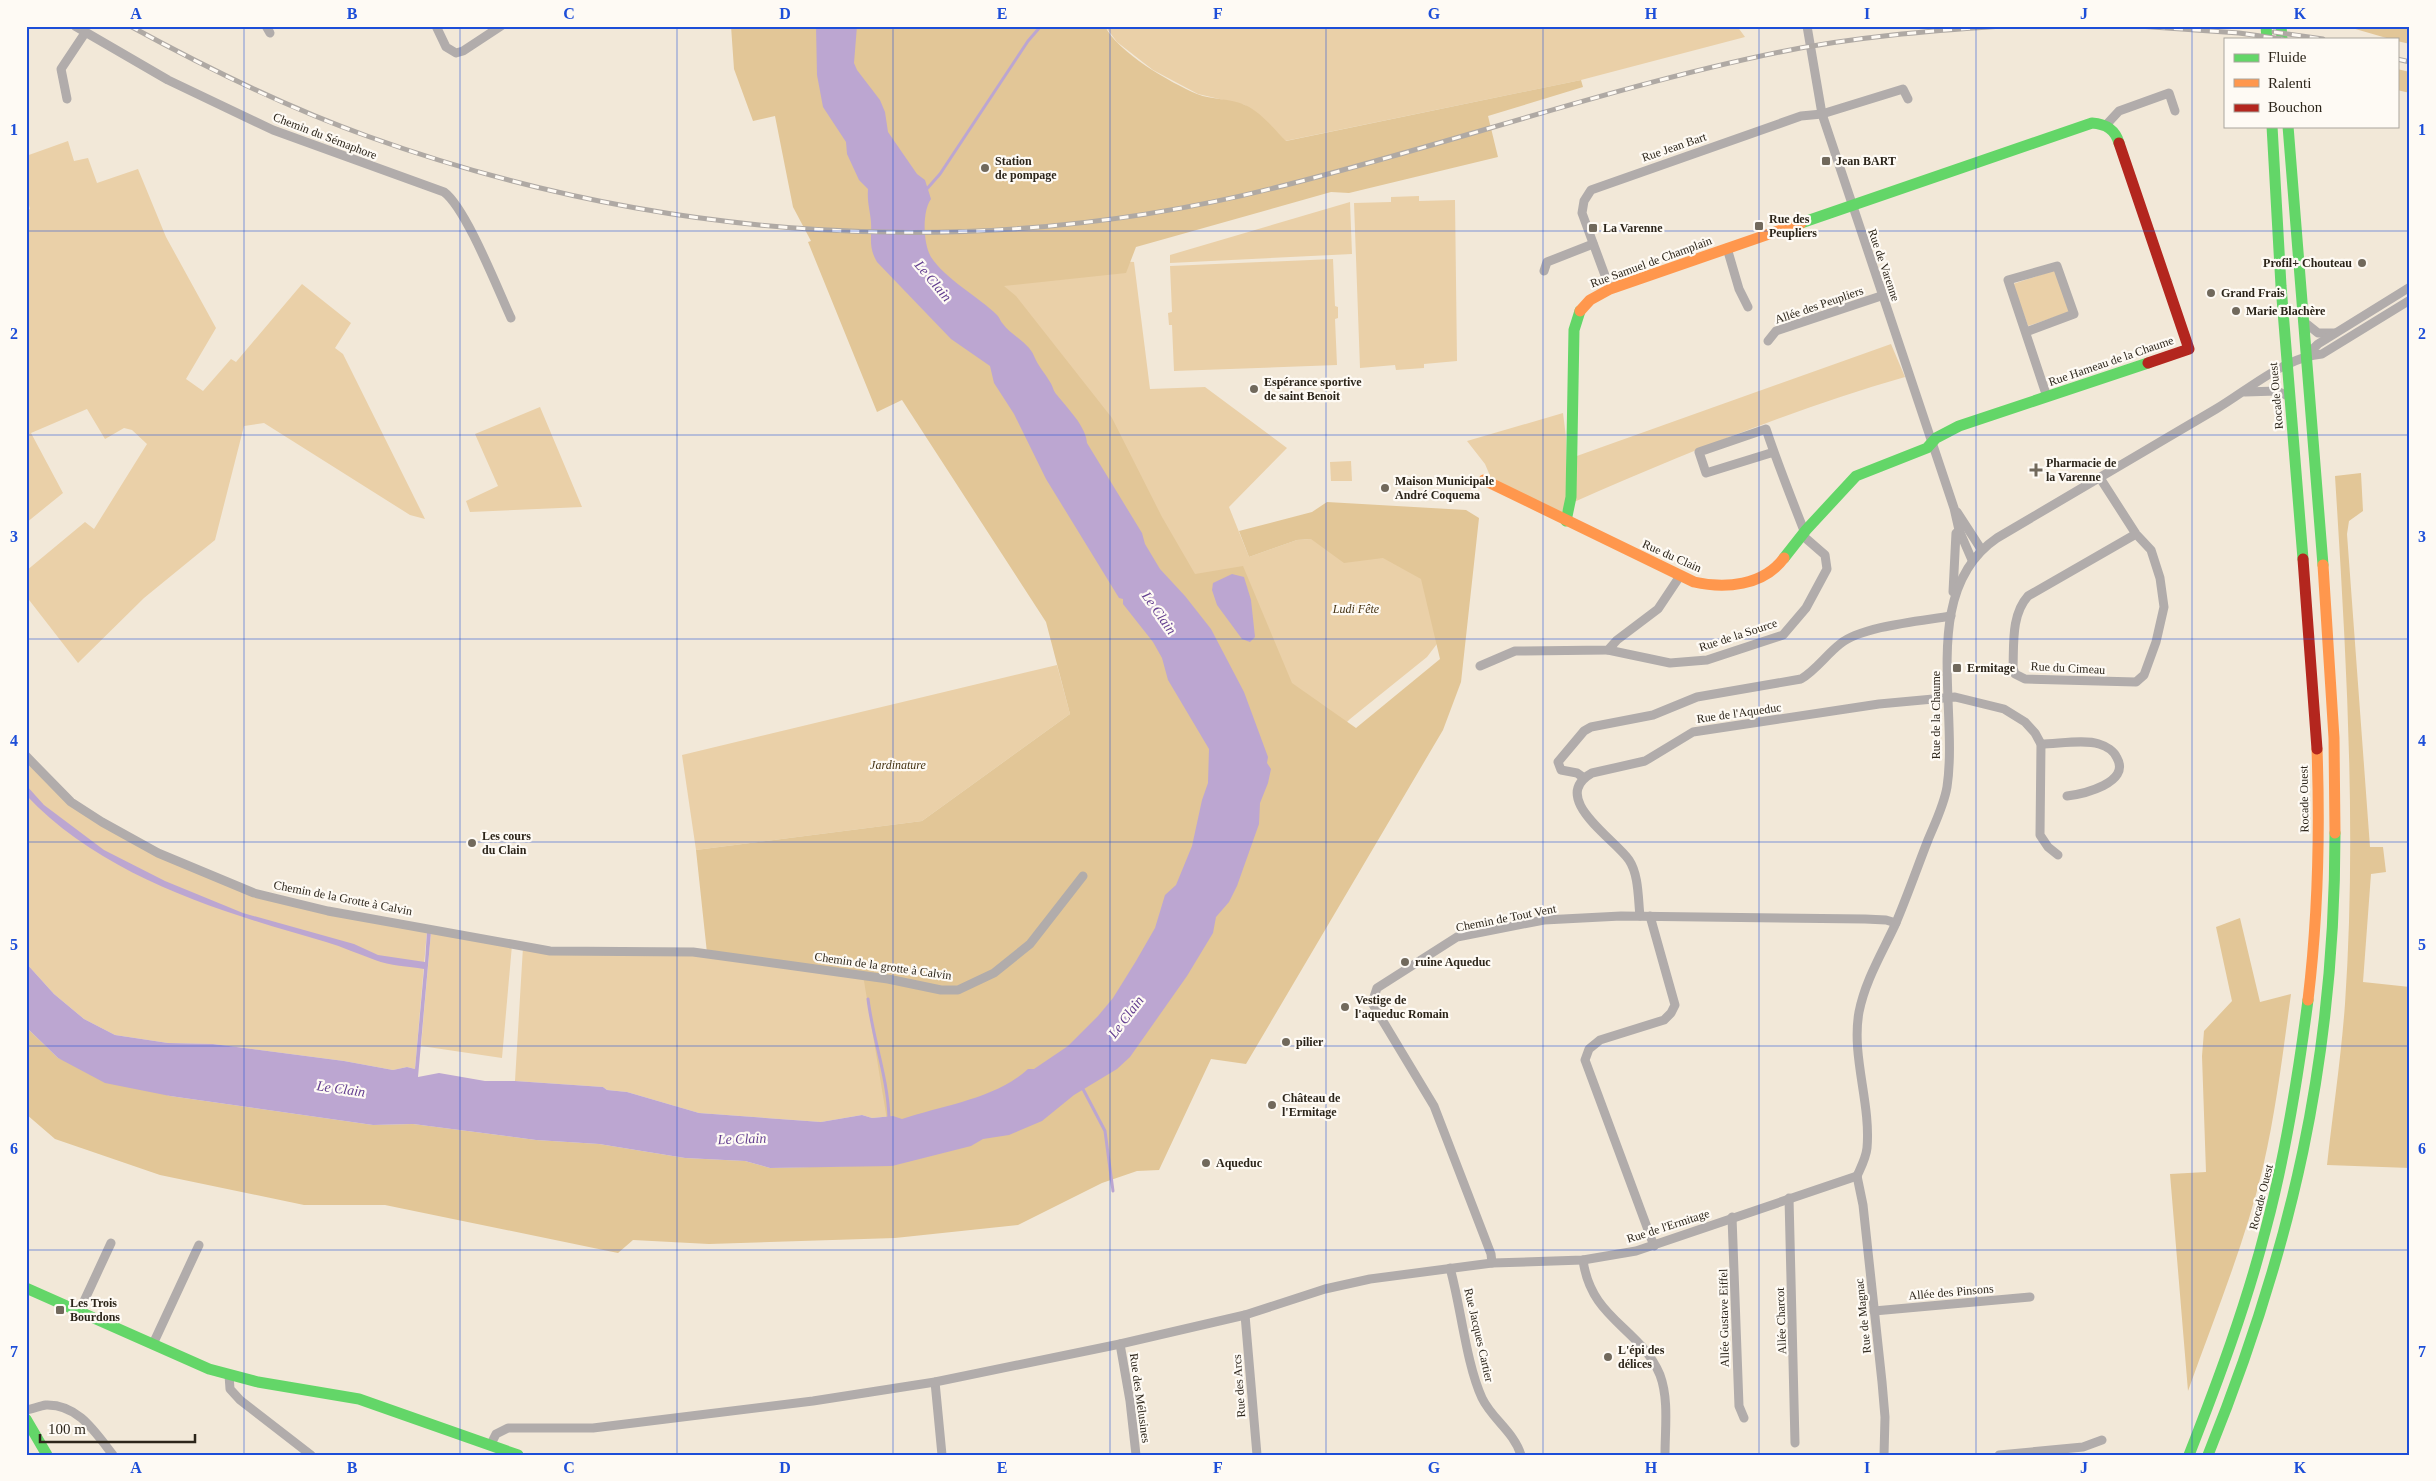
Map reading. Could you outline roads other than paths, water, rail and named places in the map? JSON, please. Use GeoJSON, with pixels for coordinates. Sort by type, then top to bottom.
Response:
{"type":"FeatureCollection","features":[{"type":"Feature","properties":{"kind":"main road"},"geometry":{"type":"LineString","coordinates":[[1851,206],[2092,122],[2107,124]]}},
{"type":"Feature","properties":{"kind":"main road","name":"Rue Hameau de la Chaume"},"geometry":{"type":"LineString","coordinates":[[1931,444],[1936,438],[1959,426],[2190,349],[2117,136],[2107,124]]}},
{"type":"Feature","properties":{"kind":"main road","name":"Rocade Ouest"},"geometry":{"type":"LineString","coordinates":[[2189,1455],[2232,1342],[2263,1244],[2282,1172],[2298,1081],[2310,992],[2316,912],[2318,832],[2312,672],[2287,364],[2272,128]]}},
{"type":"Feature","properties":{"kind":"main road"},"geometry":{"type":"LineString","coordinates":[[2208,1455],[2248,1350],[2278,1260],[2299,1174],[2317,1084],[2329,994],[2337,843],[2336,750],[2288,128]]}},
{"type":"Feature","properties":{"kind":"main road","name":"Rue Samuel de Champlain"},"geometry":{"type":"LineString","coordinates":[[1566,521],[1571,497],[1576,321],[1584,303],[1610,289],[1851,206]]}},
{"type":"Feature","properties":{"kind":"main road","name":"Rue du Clain"},"geometry":{"type":"LineString","coordinates":[[1484,480],[1680,576],[1713,586],[1746,584],[1779,565],[1804,532],[1856,476],[1927,448],[1931,444]]}},
{"type":"Feature","properties":{"kind":"main road"},"geometry":{"type":"LineString","coordinates":[[26,1288],[209,1369],[229,1375],[360,1399],[518,1455]]}},
{"type":"Feature","properties":{"kind":"main road"},"geometry":{"type":"LineString","coordinates":[[26,1419],[47,1455]]}},
{"type":"Feature","properties":{"kind":"main road"},"geometry":{"type":"LineString","coordinates":[[26,1435],[37,1455]]}},
{"type":"Feature","properties":{"kind":"street","name":"Chemin du Sémaphore"},"geometry":{"type":"LineString","coordinates":[[74,26],[168,80],[273,130],[444,192],[461,214],[491,272],[511,318]]}},
{"type":"Feature","properties":{"kind":"street"},"geometry":{"type":"LineString","coordinates":[[436,26],[446,47],[456,52],[463,50],[501,26]]}},
{"type":"Feature","properties":{"kind":"street","name":"Rue de Varenne"},"geometry":{"type":"LineString","coordinates":[[1806,26],[1822,114],[1881,296],[1954,508],[1959,530],[1972,560]]}},
{"type":"Feature","properties":{"kind":"street"},"geometry":{"type":"LineString","coordinates":[[68,99],[61,69],[85,33]]}},
{"type":"Feature","properties":{"kind":"street","name":"Rue Jean Bart"},"geometry":{"type":"LineString","coordinates":[[1610,289],[1582,208],[1585,198],[1594,189],[1801,116],[1822,114],[1903,89],[1908,99]]}},
{"type":"Feature","properties":{"kind":"street"},"geometry":{"type":"LineString","coordinates":[[2107,124],[2119,111],[2169,93],[2175,111]]}},
{"type":"Feature","properties":{"kind":"street"},"geometry":{"type":"LineString","coordinates":[[1544,271],[1547,262],[1593,244]]}},
{"type":"Feature","properties":{"kind":"street"},"geometry":{"type":"LineString","coordinates":[[1727,248],[1739,289],[1748,307]]}},
{"type":"Feature","properties":{"kind":"street"},"geometry":{"type":"LineString","coordinates":[[2026,332],[2074,314],[2056,266],[2008,280],[2047,396]]}},
{"type":"Feature","properties":{"kind":"street"},"geometry":{"type":"LineString","coordinates":[[2306,355],[2318,344],[2410,287]]}},
{"type":"Feature","properties":{"kind":"street","name":"Allée des Peupliers"},"geometry":{"type":"LineString","coordinates":[[1768,341],[1776,331],[1881,296]]}},
{"type":"Feature","properties":{"kind":"street"},"geometry":{"type":"LineString","coordinates":[[2306,355],[2322,354],[2410,300]]}},
{"type":"Feature","properties":{"kind":"street"},"geometry":{"type":"LineString","coordinates":[[2303,321],[2318,333],[2335,333]]}},
{"type":"Feature","properties":{"kind":"street","name":"Rue de la Chaume"},"geometry":{"type":"LineString","coordinates":[[1857,1176],[1867,1145],[1859,1051],[1859,1012],[1870,976],[1896,923],[1947,787],[1947,696],[1951,616],[1958,585],[1972,560],[1981,549],[2245,392],[2287,364],[2306,355]]}},
{"type":"Feature","properties":{"kind":"street","name":"Rue de la Chaume"},"geometry":{"type":"LineString","coordinates":[[2245,392],[2277,391],[2290,397]]}},
{"type":"Feature","properties":{"kind":"street"},"geometry":{"type":"LineString","coordinates":[[1774,452],[1706,473],[1699,452],[1766,428],[1804,532]]}},
{"type":"Feature","properties":{"kind":"street","name":"Rue du Cimeau"},"geometry":{"type":"LineString","coordinates":[[2100,478],[2136,534],[2151,550],[2160,578],[2164,608],[2156,642],[2144,675],[2136,682],[2116,683],[2024,679],[2015,674],[2013,668],[2017,612],[2028,596],[2136,534]]}},
{"type":"Feature","properties":{"kind":"street","name":"Rue de Varenne"},"geometry":{"type":"LineString","coordinates":[[1954,508],[1981,549]]}},
{"type":"Feature","properties":{"kind":"street","name":"Rue de Varenne"},"geometry":{"type":"LineString","coordinates":[[1952,606],[1957,545],[1954,508]]}},
{"type":"Feature","properties":{"kind":"street","name":"Rue de la Source"},"geometry":{"type":"LineString","coordinates":[[1480,666],[1515,651],[1608,650],[1670,663],[1706,660],[1783,635],[1806,608],[1827,568],[1826,555],[1804,532]]}},
{"type":"Feature","properties":{"kind":"street"},"geometry":{"type":"LineString","coordinates":[[1608,650],[1617,640],[1658,609],[1680,576]]}},
{"type":"Feature","properties":{"kind":"street"},"geometry":{"type":"LineString","coordinates":[[1654,1246],[1585,1060],[1589,1049],[1600,1040],[1664,1020],[1671,1013],[1675,1005],[1645,916],[1630,860],[1580,806],[1578,792],[1584,778],[1561,770],[1558,762],[1571,749],[1584,731],[1591,727],[1653,715],[1697,697],[1801,679],[1811,673],[1841,643],[1860,632],[1951,616]]}},
{"type":"Feature","properties":{"kind":"street","name":"Rue de l'Aqueduc"},"geometry":{"type":"LineString","coordinates":[[1584,778],[1592,773],[1645,761],[1693,732],[1947,696],[1991,705],[2014,715],[2030,726],[2041,744]]}},
{"type":"Feature","properties":{"kind":"street"},"geometry":{"type":"LineString","coordinates":[[2058,855],[2048,847],[2040,835],[2041,744],[2097,743],[2117,757],[2119,763],[2118,772],[2110,782],[2082,794],[2066,796]]}},
{"type":"Feature","properties":{"kind":"street","name":"Chemin de la Grotte à Calvin"},"geometry":{"type":"LineString","coordinates":[[26,756],[71,802],[102,822],[167,856],[254,893],[328,911],[550,952],[693,952]]}},
{"type":"Feature","properties":{"kind":"street","name":"Chemin de la grotte à Calvin"},"geometry":{"type":"LineString","coordinates":[[693,952],[888,978],[941,990],[958,990],[994,973],[1030,944],[1083,876]]}},
{"type":"Feature","properties":{"kind":"street","name":"Chemin de Tout Vent"},"geometry":{"type":"LineString","coordinates":[[1492,1264],[1491,1254],[1434,1106],[1372,1003],[1378,988],[1457,937],[1544,920],[1645,916],[1865,919],[1886,920],[1896,923]]}},
{"type":"Feature","properties":{"kind":"street","name":"Rue de l'Ermitage"},"geometry":{"type":"LineString","coordinates":[[491,1444],[496,1434],[508,1428],[592,1428],[813,1401],[935,1382],[1120,1344],[1245,1315],[1361,1281],[1450,1268],[1583,1260],[1636,1251],[1857,1176]]}},
{"type":"Feature","properties":{"kind":"street","name":"Rue de Magnac"},"geometry":{"type":"LineString","coordinates":[[1857,1176],[1863,1205],[1885,1416],[1884,1455]]}},
{"type":"Feature","properties":{"kind":"street","name":"Allée Charcot"},"geometry":{"type":"LineString","coordinates":[[1789,1198],[1796,1443]]}},
{"type":"Feature","properties":{"kind":"street","name":"Allée Gustave Eiffel"},"geometry":{"type":"LineString","coordinates":[[1732,1217],[1739,1406],[1744,1418]]}},
{"type":"Feature","properties":{"kind":"street"},"geometry":{"type":"LineString","coordinates":[[79,1312],[110,1243]]}},
{"type":"Feature","properties":{"kind":"street"},"geometry":{"type":"LineString","coordinates":[[154,1344],[199,1245]]}},
{"type":"Feature","properties":{"kind":"street"},"geometry":{"type":"LineString","coordinates":[[1583,1260],[1584,1270],[1593,1295],[1646,1352],[1659,1375],[1664,1395],[1665,1455]]}},
{"type":"Feature","properties":{"kind":"street","name":"Rue Jacques Cartier"},"geometry":{"type":"LineString","coordinates":[[1450,1268],[1478,1388],[1486,1405],[1515,1441],[1521,1455]]}},
{"type":"Feature","properties":{"kind":"street","name":"Allée des Pinsons"},"geometry":{"type":"LineString","coordinates":[[1874,1311],[2030,1296]]}},
{"type":"Feature","properties":{"kind":"street","name":"Rue des Arcs"},"geometry":{"type":"LineString","coordinates":[[1245,1315],[1257,1455]]}},
{"type":"Feature","properties":{"kind":"street","name":"Rue des Mélusines"},"geometry":{"type":"LineString","coordinates":[[1120,1344],[1130,1401],[1136,1455]]}},
{"type":"Feature","properties":{"kind":"street"},"geometry":{"type":"LineString","coordinates":[[229,1375],[230,1389],[240,1400],[311,1455]]}},
{"type":"Feature","properties":{"kind":"street"},"geometry":{"type":"LineString","coordinates":[[935,1382],[942,1455]]}},
{"type":"Feature","properties":{"kind":"street"},"geometry":{"type":"LineString","coordinates":[[26,1410],[43,1405],[58,1406],[77,1413],[113,1455]]}},
{"type":"Feature","properties":{"kind":"street"},"geometry":{"type":"LineString","coordinates":[[1999,1455],[2083,1447],[2102,1440]]}},
{"type":"Feature","properties":{"kind":"water","name":"Le Clain"},"geometry":{"type":"Polygon","coordinates":[[[816,26],[857,26],[854,63],[857,70],[880,100],[885,112],[888,132],[917,174],[925,180],[931,199],[926,211],[925,236],[931,257],[953,280],[990,308],[1006,328],[1032,351],[1037,363],[1056,393],[1080,424],[1087,443],[1142,533],[1145,544],[1160,569],[1185,596],[1211,629],[1244,692],[1268,757],[1267,763],[1271,769],[1260,803],[1259,824],[1237,886],[1229,902],[1216,917],[1213,933],[1187,976],[1130,1057],[1117,1069],[1074,1095],[1042,1121],[1009,1135],[983,1139],[971,1146],[892,1166],[770,1168],[745,1161],[685,1158],[599,1144],[536,1140],[413,1124],[373,1125],[170,1096],[105,1083],[58,1058],[26,1027],[26,963],[54,994],[84,1019],[115,1035],[168,1043],[213,1044],[344,1061],[393,1070],[407,1067],[415,1069],[424,969],[381,962],[332,944],[246,918],[205,904],[127,870],[57,824],[26,795],[26,785],[44,805],[104,850],[165,881],[243,913],[354,944],[378,955],[425,962],[427,931],[431,932],[418,1077],[439,1073],[485,1081],[515,1081],[603,1087],[607,1090],[627,1092],[699,1113],[821,1122],[862,1115],[872,1118],[893,1116],[902,1119],[985,1094],[1000,1088],[1028,1069],[1034,1069],[1068,1046],[1113,998],[1155,928],[1165,895],[1176,885],[1192,846],[1202,800],[1208,783],[1209,749],[1168,680],[1162,658],[1153,642],[1123,604],[1123,599],[1119,598],[1046,479],[1014,414],[994,383],[990,366],[951,339],[874,257],[871,247],[868,189],[859,180],[847,154],[846,142],[823,107],[817,75],[816,26]]]}},
{"type":"Feature","properties":{"kind":"water"},"geometry":{"type":"Polygon","coordinates":[[[1232,574],[1244,577],[1251,600],[1255,637],[1250,642],[1242,639],[1217,605],[1212,590],[1213,583],[1232,574]]]}},
{"type":"Feature","properties":{"kind":"waterway"},"geometry":{"type":"LineString","coordinates":[[925,191],[940,174],[1028,41],[1041,26]]}},
{"type":"Feature","properties":{"kind":"waterway"},"geometry":{"type":"LineString","coordinates":[[868,999],[886,1089],[889,1119]]}},
{"type":"Feature","properties":{"kind":"waterway"},"geometry":{"type":"LineString","coordinates":[[1083,1089],[1105,1131],[1113,1191]]}},
{"type":"Feature","properties":{"kind":"railway"},"geometry":{"type":"LineString","coordinates":[[130,26],[217,72],[276,100],[367,136],[477,171],[589,199],[703,218],[817,230],[932,232],[1047,226],[1161,212],[1338,172],[1590,99],[1716,66],[1780,52],[1863,38],[2002,26]]}},
{"type":"Feature","properties":{"kind":"railway"},"geometry":{"type":"LineString","coordinates":[[2138,26],[2239,33],[2275,38]]}},
{"type":"Feature","properties":{"kind":"railway"},"geometry":{"type":"LineString","coordinates":[[2274,32],[2316,38]]}},
{"type":"Feature","properties":{"kind":"railway"},"geometry":{"type":"LineString","coordinates":[[2398,59],[2410,62]]}},
{"type":"Feature","properties":{"kind":"place","name":"Jean BART"},"geometry":{"type":"Point","coordinates":[1826,161]}},
{"type":"Feature","properties":{"kind":"place","name":"Station de pompage"},"geometry":{"type":"Point","coordinates":[985,168]}},
{"type":"Feature","properties":{"kind":"place","name":"Rue des Peupliers"},"geometry":{"type":"Point","coordinates":[1759,226]}},
{"type":"Feature","properties":{"kind":"place","name":"La Varenne"},"geometry":{"type":"Point","coordinates":[1593,228]}},
{"type":"Feature","properties":{"kind":"place","name":"Profil+ Chouteau"},"geometry":{"type":"Point","coordinates":[2362,263]}},
{"type":"Feature","properties":{"kind":"place","name":"Grand Frais"},"geometry":{"type":"Point","coordinates":[2211,293]}},
{"type":"Feature","properties":{"kind":"place","name":"Marie Blachère"},"geometry":{"type":"Point","coordinates":[2236,311]}},
{"type":"Feature","properties":{"kind":"place","name":"Espérance sportive de saint Benoit"},"geometry":{"type":"Point","coordinates":[1254,389]}},
{"type":"Feature","properties":{"kind":"place","name":"Pharmacie de la Varenne"},"geometry":{"type":"Point","coordinates":[2036,470]}},
{"type":"Feature","properties":{"kind":"place","name":"Maison Municipale André Coquema"},"geometry":{"type":"Point","coordinates":[1385,488]}},
{"type":"Feature","properties":{"kind":"place","name":"Ermitage"},"geometry":{"type":"Point","coordinates":[1957,668]}},
{"type":"Feature","properties":{"kind":"place","name":"Les cours du Clain"},"geometry":{"type":"Point","coordinates":[472,843]}},
{"type":"Feature","properties":{"kind":"place","name":"ruine Aqueduc"},"geometry":{"type":"Point","coordinates":[1405,962]}},
{"type":"Feature","properties":{"kind":"place","name":"Vestige de l'aqueduc Romain"},"geometry":{"type":"Point","coordinates":[1345,1007]}},
{"type":"Feature","properties":{"kind":"place","name":"pilier"},"geometry":{"type":"Point","coordinates":[1286,1042]}},
{"type":"Feature","properties":{"kind":"place","name":"Château de l'Ermitage"},"geometry":{"type":"Point","coordinates":[1272,1105]}},
{"type":"Feature","properties":{"kind":"place","name":"Aqueduc"},"geometry":{"type":"Point","coordinates":[1206,1163]}},
{"type":"Feature","properties":{"kind":"place","name":"Les Trois Bourdons"},"geometry":{"type":"Point","coordinates":[60,1310]}},
{"type":"Feature","properties":{"kind":"place","name":"L'épi des délices"},"geometry":{"type":"Point","coordinates":[1608,1357]}},
{"type":"Feature","properties":{"kind":"park label","name":"Ludi Fête"},"geometry":{"type":"Point","coordinates":[1356,609]}},
{"type":"Feature","properties":{"kind":"park label","name":"Jardinature"},"geometry":{"type":"Point","coordinates":[898,765]}}]}
